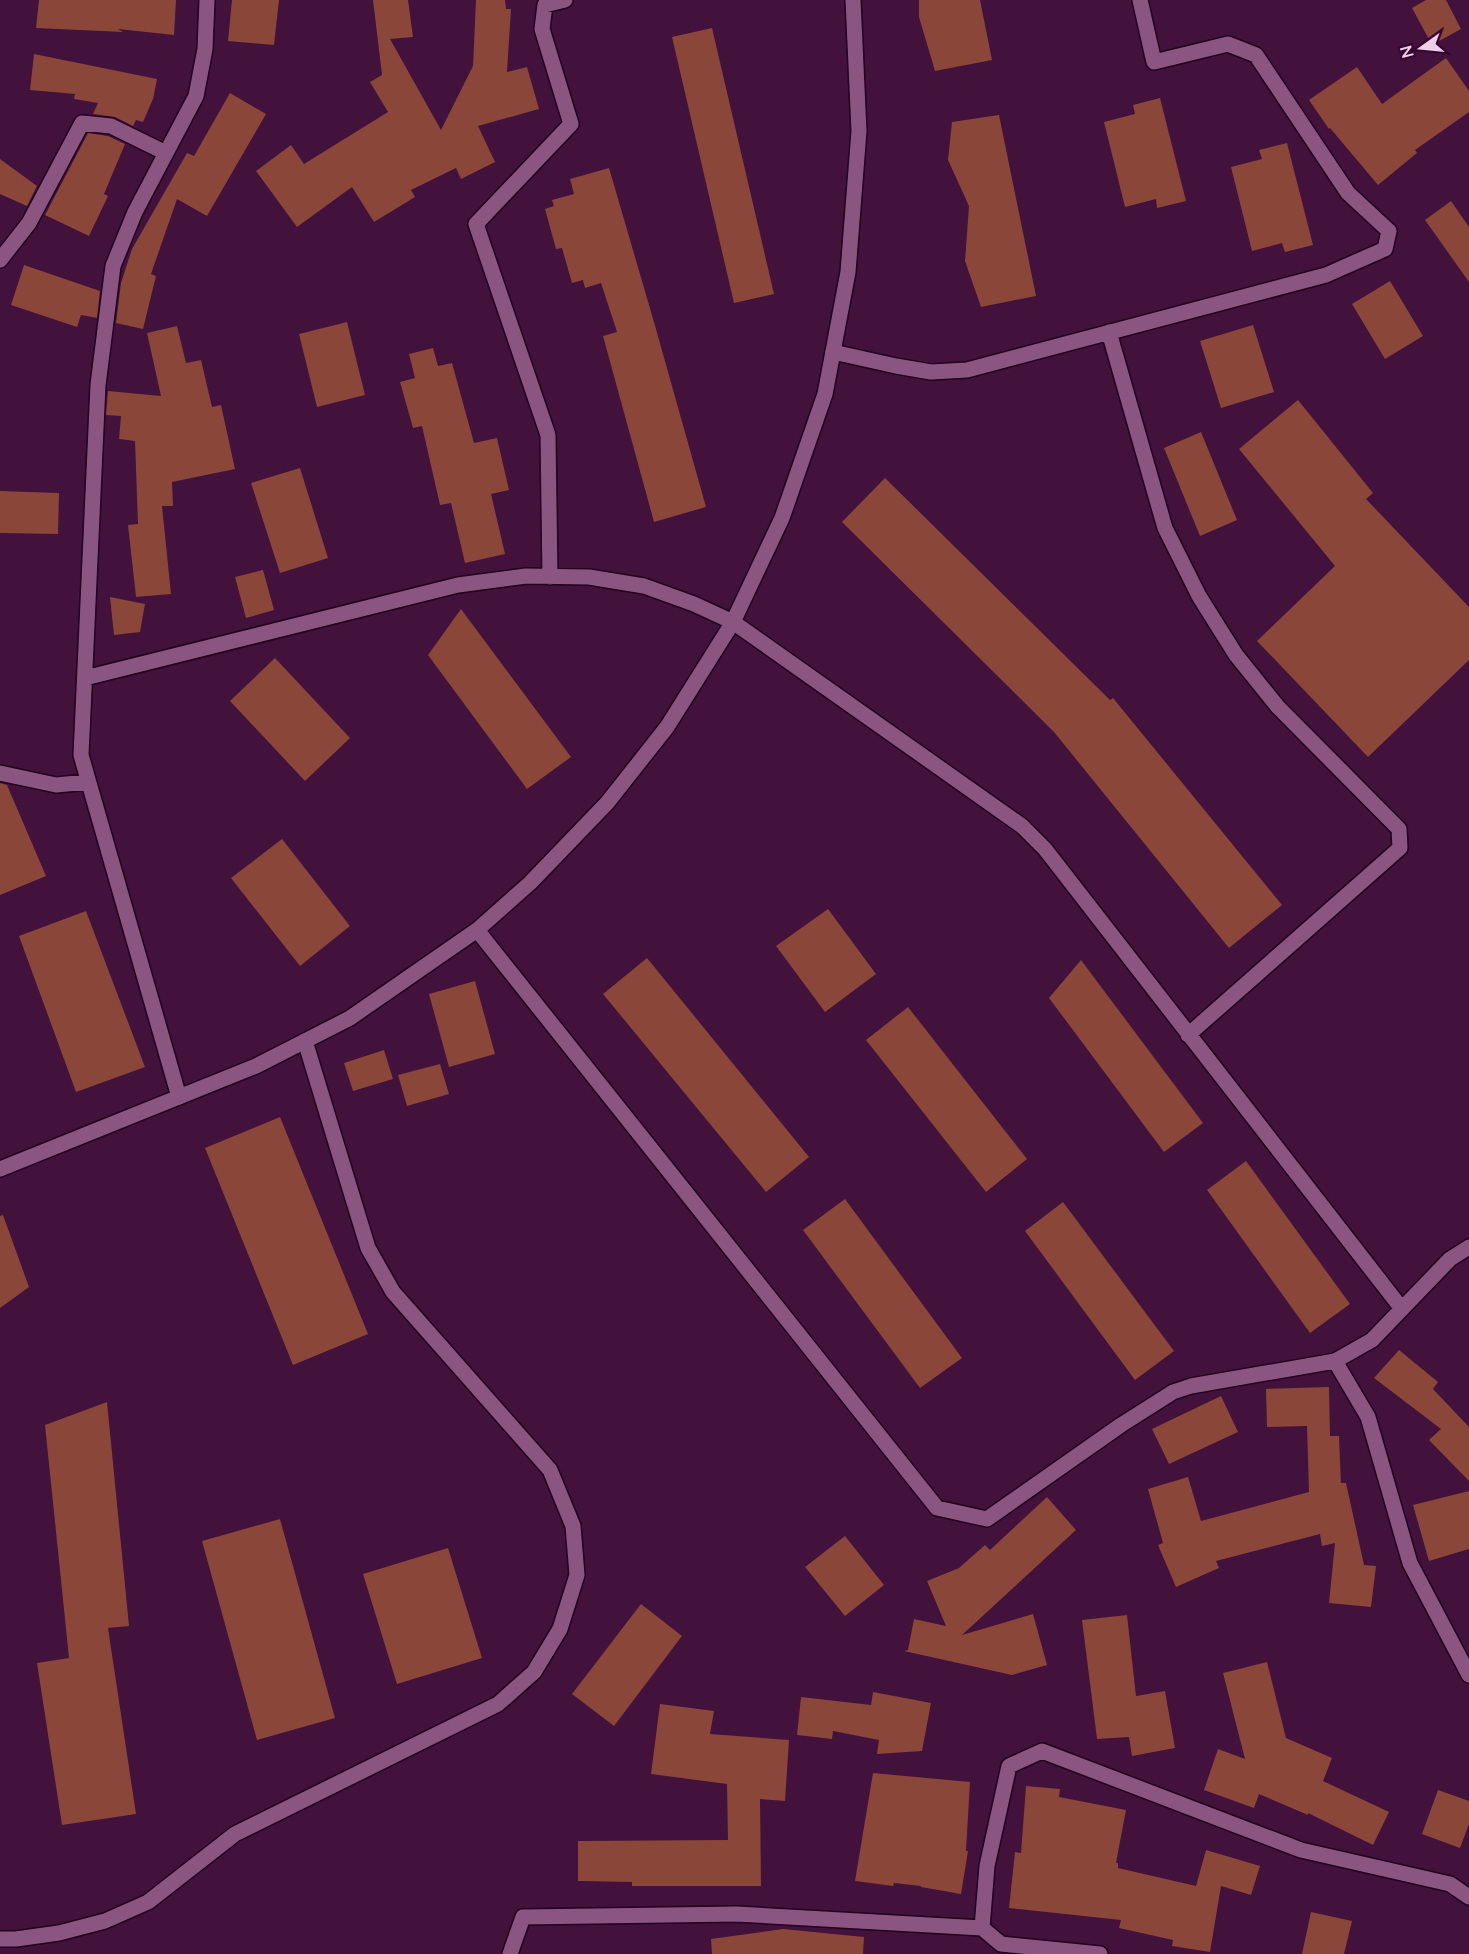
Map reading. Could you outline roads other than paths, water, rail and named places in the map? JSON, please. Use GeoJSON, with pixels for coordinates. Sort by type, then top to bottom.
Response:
{"type":"FeatureCollection","features":[{"type":"Feature","properties":{"kind":"street"},"geometry":{"type":"LineString","coordinates":[[179,1097],[81,755],[98,385],[113,266],[135,212],[196,96],[205,49],[207,0]]}},
{"type":"Feature","properties":{"kind":"street"},"geometry":{"type":"LineString","coordinates":[[550,577],[548,435],[476,224],[571,124],[543,29],[544,5],[566,0]]}},
{"type":"Feature","properties":{"kind":"street"},"geometry":{"type":"LineString","coordinates":[[0,1169],[256,1066],[350,1018],[477,930],[530,883],[608,803],[667,727],[733,622],[782,518],[825,394],[848,272],[859,131],[853,0]]}},
{"type":"Feature","properties":{"kind":"street"},"geometry":{"type":"LineString","coordinates":[[833,352],[931,372],[967,370],[1326,275],[1385,249],[1389,231],[1348,193],[1256,55],[1228,44],[1154,62],[1140,0]]}},
{"type":"Feature","properties":{"kind":"street"},"geometry":{"type":"LineString","coordinates":[[0,260],[29,223],[81,123],[111,126],[166,153]]}},
{"type":"Feature","properties":{"kind":"street"},"geometry":{"type":"LineString","coordinates":[[1109,332],[1165,528],[1198,596],[1236,655],[1278,707],[1399,829],[1400,848],[1188,1035]]}},
{"type":"Feature","properties":{"kind":"street"},"geometry":{"type":"LineString","coordinates":[[85,678],[458,585],[526,576],[589,577],[644,586],[694,604],[733,622],[1022,826],[1045,849],[1402,1309]]}},
{"type":"Feature","properties":{"kind":"street"},"geometry":{"type":"LineString","coordinates":[[0,773],[56,785],[88,782]]}},
{"type":"Feature","properties":{"kind":"street"},"geometry":{"type":"LineString","coordinates":[[477,930],[937,1508],[987,1519],[1121,1425],[1173,1392],[1191,1386],[1335,1361],[1372,1340],[1450,1259],[1469,1246]]}},
{"type":"Feature","properties":{"kind":"street"},"geometry":{"type":"LineString","coordinates":[[0,1939],[16,1940],[59,1934],[105,1921],[148,1902],[235,1834],[498,1704],[534,1672],[560,1629],[577,1575],[573,1526],[550,1470],[393,1292],[368,1248],[305,1041]]}},
{"type":"Feature","properties":{"kind":"street"},"geometry":{"type":"LineString","coordinates":[[1335,1361],[1368,1417],[1410,1563],[1469,1675]]}},
{"type":"Feature","properties":{"kind":"street"},"geometry":{"type":"LineString","coordinates":[[982,1928],[987,1866],[1010,1766],[1042,1751],[1301,1850],[1450,1884],[1469,1897]]}},
{"type":"Feature","properties":{"kind":"street"},"geometry":{"type":"LineString","coordinates":[[510,1954],[523,1917],[737,1914],[982,1928],[1001,1944],[1100,1954]]}}]}
